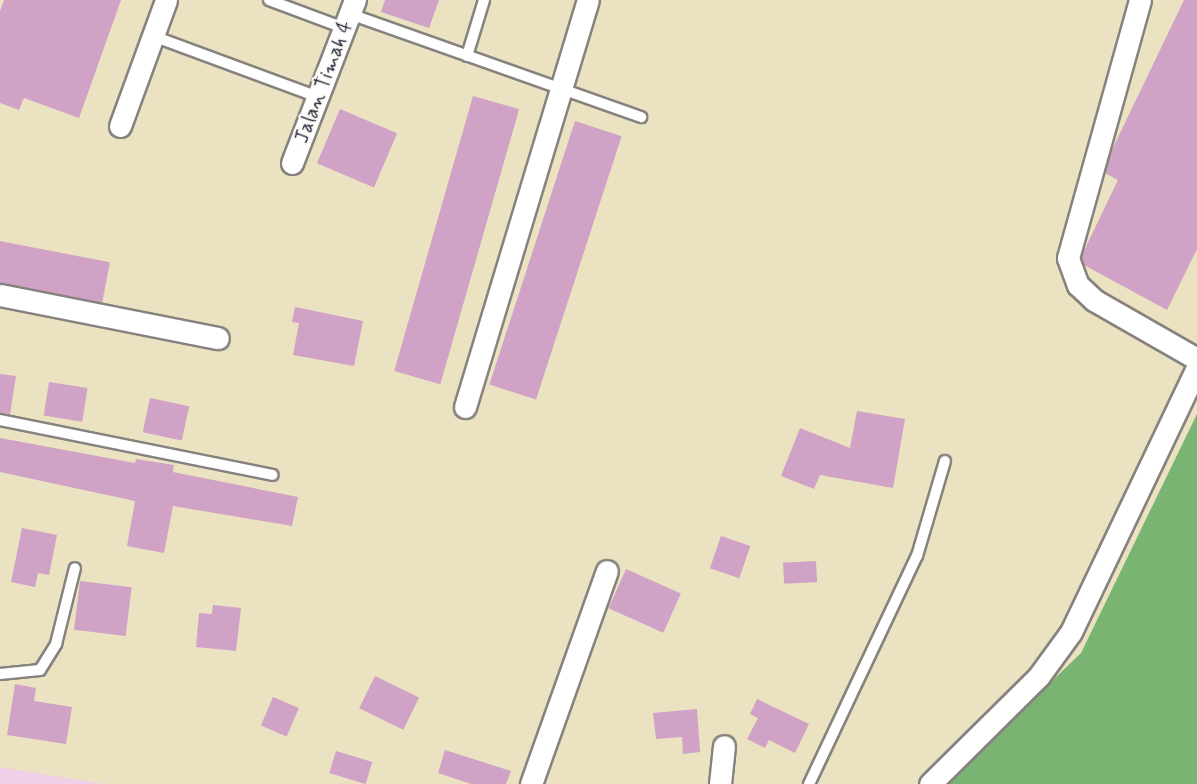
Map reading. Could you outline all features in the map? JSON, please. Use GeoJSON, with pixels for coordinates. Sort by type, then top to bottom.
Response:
{"type":"FeatureCollection","features":[{"type":"Feature","properties":{"kind":"street"},"geometry":{"type":"LineString","coordinates":[[120,126],[166,0]]}},
{"type":"Feature","properties":{"kind":"street"},"geometry":{"type":"LineString","coordinates":[[465,407],[588,0]]}},
{"type":"Feature","properties":{"kind":"street"},"geometry":{"type":"LineString","coordinates":[[1140,0],[1068,258],[1077,285],[1094,300],[1197,359]]}},
{"type":"Feature","properties":{"kind":"street","name":"Jalan Timah 4"},"geometry":{"type":"LineString","coordinates":[[292,163],[350,14]]}},
{"type":"Feature","properties":{"kind":"street"},"geometry":{"type":"LineString","coordinates":[[0,295],[219,338]]}},
{"type":"Feature","properties":{"kind":"street"},"geometry":{"type":"LineString","coordinates":[[930,784],[1039,676],[1071,632],[1197,368]]}},
{"type":"Feature","properties":{"kind":"street"},"geometry":{"type":"LineString","coordinates":[[531,784],[607,571]]}},
{"type":"Feature","properties":{"kind":"street"},"geometry":{"type":"LineString","coordinates":[[720,784],[724,746]]}},
{"type":"Feature","properties":{"kind":"lane"},"geometry":{"type":"LineString","coordinates":[[269,0],[350,14],[641,117]]}},
{"type":"Feature","properties":{"kind":"lane"},"geometry":{"type":"LineString","coordinates":[[467,56],[484,0]]}},
{"type":"Feature","properties":{"kind":"lane"},"geometry":{"type":"LineString","coordinates":[[153,36],[318,97]]}},
{"type":"Feature","properties":{"kind":"lane"},"geometry":{"type":"LineString","coordinates":[[0,420],[273,475]]}},
{"type":"Feature","properties":{"kind":"lane"},"geometry":{"type":"LineString","coordinates":[[809,784],[917,556],[945,461]]}},
{"type":"Feature","properties":{"kind":"lane"},"geometry":{"type":"LineString","coordinates":[[0,674],[40,670],[56,644],[75,568]]}},
{"type":"Feature","properties":{"kind":"shaded area"},"geometry":{"type":"Polygon","coordinates":[[[0,767],[104,784],[0,784],[0,767]]]}},
{"type":"Feature","properties":{"kind":"green space"},"geometry":{"type":"Polygon","coordinates":[[[1197,414],[1197,784],[945,784],[1081,653],[1197,414]]]}},
{"type":"Feature","properties":{"kind":"building"},"geometry":{"type":"Polygon","coordinates":[[[4,0],[121,0],[79,118],[24,98],[19,110],[0,103],[0,11],[4,0]]]}},
{"type":"Feature","properties":{"kind":"building"},"geometry":{"type":"Polygon","coordinates":[[[385,0],[439,0],[429,28],[381,12],[385,0]]]}},
{"type":"Feature","properties":{"kind":"building"},"geometry":{"type":"Polygon","coordinates":[[[1184,0],[1197,0],[1197,249],[1167,310],[1084,265],[1081,257],[1118,180],[1105,173],[1110,154],[1184,0]]]}},
{"type":"Feature","properties":{"kind":"building"},"geometry":{"type":"Polygon","coordinates":[[[473,96],[519,109],[440,384],[394,371],[473,96]]]}},
{"type":"Feature","properties":{"kind":"building"},"geometry":{"type":"Polygon","coordinates":[[[340,109],[397,133],[374,188],[317,163],[340,109]]]}},
{"type":"Feature","properties":{"kind":"building"},"geometry":{"type":"Polygon","coordinates":[[[575,121],[622,136],[536,400],[489,384],[575,121]]]}},
{"type":"Feature","properties":{"kind":"building"},"geometry":{"type":"Polygon","coordinates":[[[0,241],[110,262],[102,304],[0,284],[0,241]]]}},
{"type":"Feature","properties":{"kind":"building"},"geometry":{"type":"Polygon","coordinates":[[[295,307],[363,321],[354,366],[293,355],[299,323],[292,322],[295,307]]]}},
{"type":"Feature","properties":{"kind":"building"},"geometry":{"type":"Polygon","coordinates":[[[0,374],[16,376],[10,414],[0,413],[0,374]]]}},
{"type":"Feature","properties":{"kind":"building"},"geometry":{"type":"Polygon","coordinates":[[[49,382],[88,388],[82,422],[44,416],[49,382]]]}},
{"type":"Feature","properties":{"kind":"building"},"geometry":{"type":"Polygon","coordinates":[[[150,398],[189,406],[182,441],[143,432],[150,398]]]}},
{"type":"Feature","properties":{"kind":"building"},"geometry":{"type":"Polygon","coordinates":[[[857,411],[905,419],[893,488],[820,475],[814,489],[781,476],[800,428],[850,448],[857,411]]]}},
{"type":"Feature","properties":{"kind":"building"},"geometry":{"type":"Polygon","coordinates":[[[0,438],[135,463],[136,459],[174,465],[173,472],[298,497],[292,526],[173,506],[164,553],[127,546],[135,501],[0,472],[0,438]]]}},
{"type":"Feature","properties":{"kind":"building"},"geometry":{"type":"Polygon","coordinates":[[[22,528],[57,535],[49,575],[38,573],[35,587],[11,582],[22,528]]]}},
{"type":"Feature","properties":{"kind":"building"},"geometry":{"type":"Polygon","coordinates":[[[721,536],[750,546],[739,578],[710,568],[721,536]]]}},
{"type":"Feature","properties":{"kind":"building"},"geometry":{"type":"Polygon","coordinates":[[[816,561],[817,582],[784,584],[783,563],[816,561]]]}},
{"type":"Feature","properties":{"kind":"building"},"geometry":{"type":"Polygon","coordinates":[[[626,569],[681,593],[663,633],[609,608],[626,569]]]}},
{"type":"Feature","properties":{"kind":"building"},"geometry":{"type":"Polygon","coordinates":[[[80,581],[132,587],[126,636],[74,630],[80,581]]]}},
{"type":"Feature","properties":{"kind":"building"},"geometry":{"type":"Polygon","coordinates":[[[213,605],[241,608],[236,651],[196,647],[199,613],[212,614],[213,605]]]}},
{"type":"Feature","properties":{"kind":"building"},"geometry":{"type":"Polygon","coordinates":[[[375,676],[419,697],[403,730],[359,708],[375,676]]]}},
{"type":"Feature","properties":{"kind":"building"},"geometry":{"type":"Polygon","coordinates":[[[15,684],[36,688],[34,701],[72,707],[66,744],[7,735],[15,684]]]}},
{"type":"Feature","properties":{"kind":"building"},"geometry":{"type":"Polygon","coordinates":[[[273,697],[299,708],[287,736],[261,726],[273,697]]]}},
{"type":"Feature","properties":{"kind":"building"},"geometry":{"type":"Polygon","coordinates":[[[757,699],[809,724],[795,753],[769,740],[765,748],[747,739],[758,718],[750,714],[757,699]]]}},
{"type":"Feature","properties":{"kind":"building"},"geometry":{"type":"Polygon","coordinates":[[[697,709],[700,752],[683,754],[682,737],[656,739],[653,713],[697,709]]]}},
{"type":"Feature","properties":{"kind":"building"},"geometry":{"type":"Polygon","coordinates":[[[445,750],[511,771],[506,784],[471,784],[438,773],[445,750]]]}},
{"type":"Feature","properties":{"kind":"building"},"geometry":{"type":"Polygon","coordinates":[[[336,751],[372,762],[366,784],[329,773],[336,751]]]}}]}
